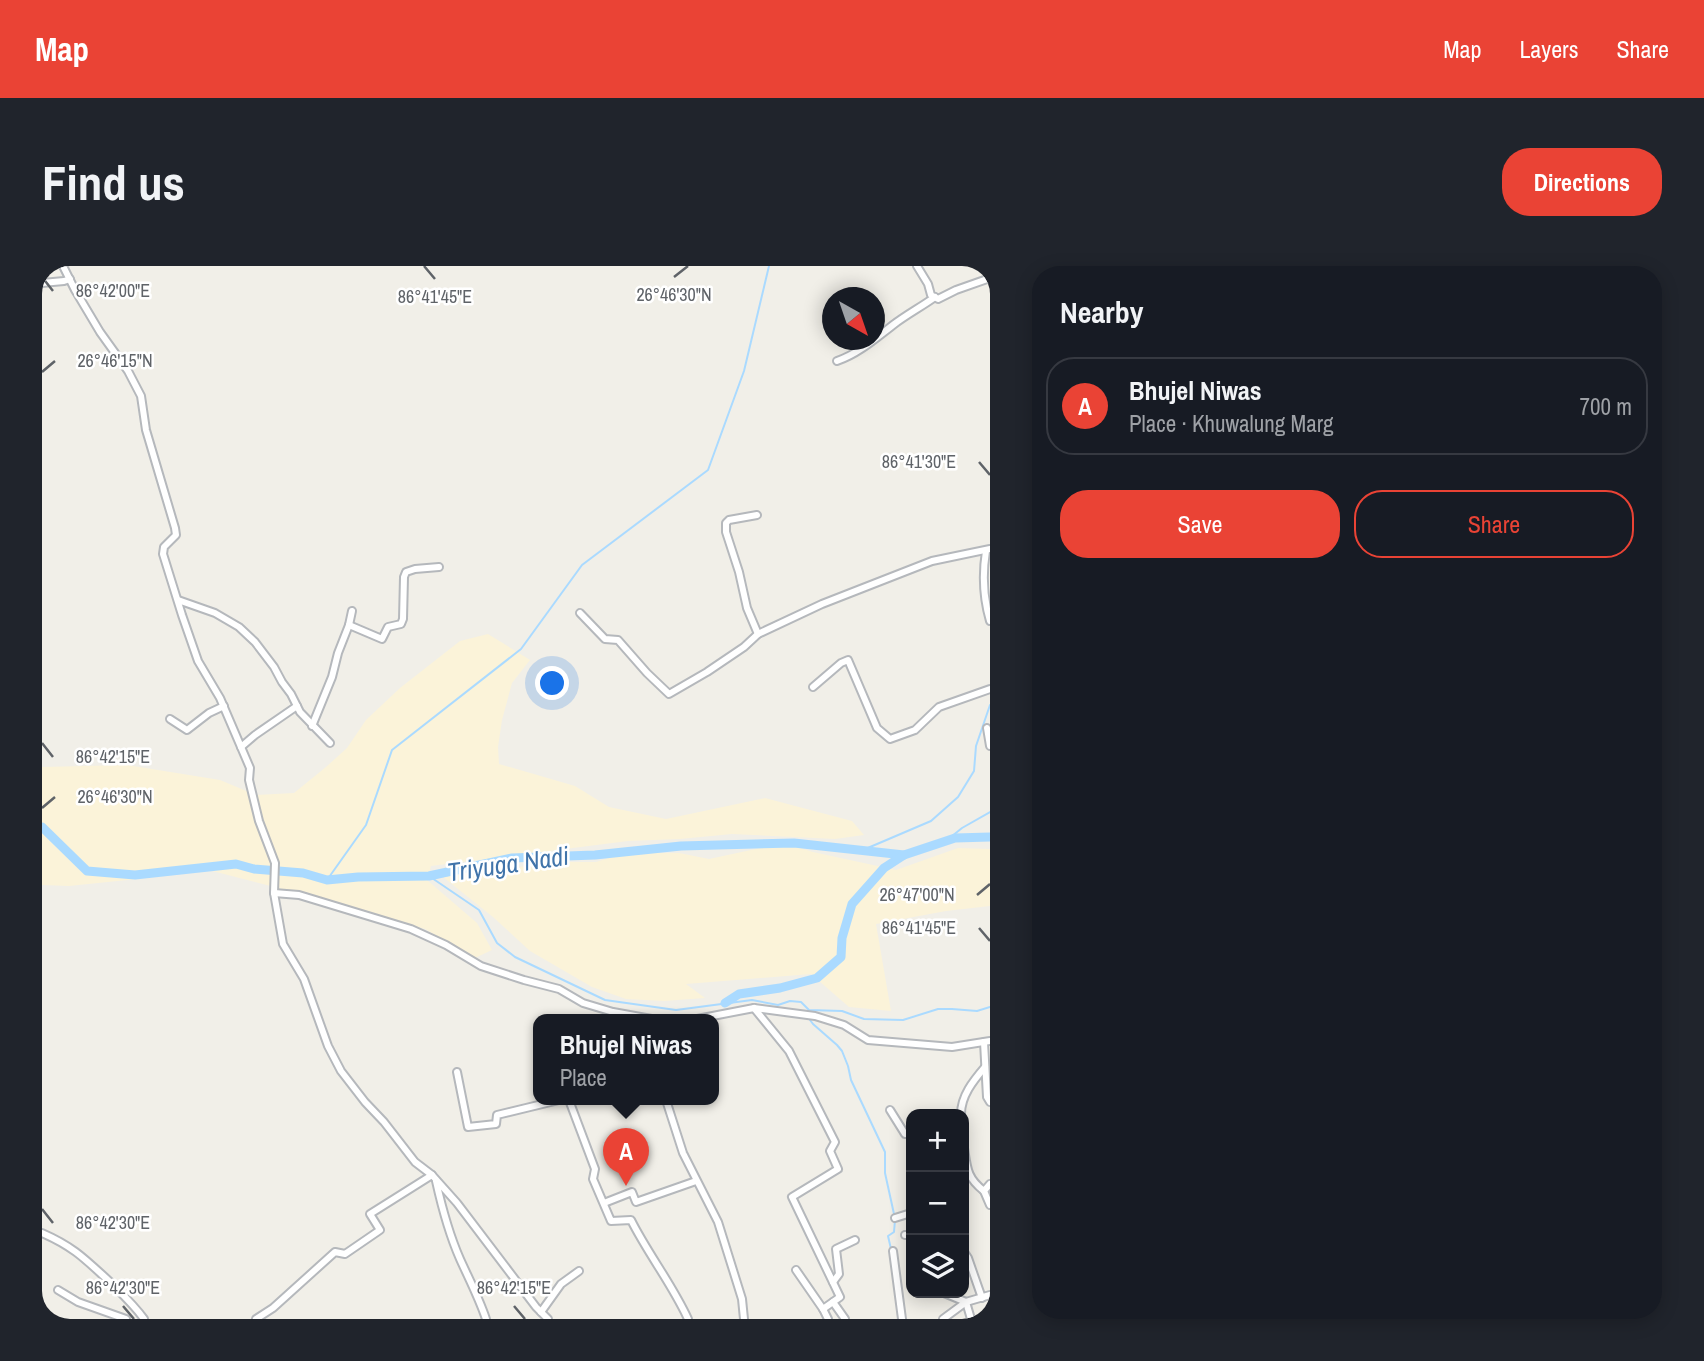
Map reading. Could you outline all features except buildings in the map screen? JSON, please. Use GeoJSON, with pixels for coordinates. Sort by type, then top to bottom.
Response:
{"type":"FeatureCollection","features":[{"type":"Feature","properties":{"kind":"street"},"geometry":{"type":"LineString","coordinates":[[63,266],[100,332],[128,371],[141,396],[146,430],[176,535],[164,547],[163,554],[198,661],[224,706],[250,768],[248,780],[259,821],[275,863],[274,893],[283,944],[304,979],[328,1046],[341,1071],[365,1102],[415,1162],[434,1177],[465,1213],[548,1319]]}},
{"type":"Feature","properties":{"kind":"street"},"geometry":{"type":"LineString","coordinates":[[917,266],[931,295],[939,299],[990,278]]}},
{"type":"Feature","properties":{"kind":"street"},"geometry":{"type":"LineString","coordinates":[[42,283],[70,279]]}},
{"type":"Feature","properties":{"kind":"street"},"geometry":{"type":"LineString","coordinates":[[837,361],[879,337],[935,297]]}},
{"type":"Feature","properties":{"kind":"street"},"geometry":{"type":"LineString","coordinates":[[757,515],[729,520],[726,523],[726,532],[747,608],[758,634]]}},
{"type":"Feature","properties":{"kind":"street"},"geometry":{"type":"LineString","coordinates":[[580,613],[605,639],[618,640],[669,694],[707,672],[758,634],[841,596],[932,561],[988,550],[982,572],[984,602],[990,621]]}},
{"type":"Feature","properties":{"kind":"street"},"geometry":{"type":"LineString","coordinates":[[349,625],[382,639],[388,627],[401,624],[403,619],[406,572],[439,567]]}},
{"type":"Feature","properties":{"kind":"street"},"geometry":{"type":"LineString","coordinates":[[178,600],[215,613],[239,627],[255,642],[274,667],[305,719],[330,743]]}},
{"type":"Feature","properties":{"kind":"street"},"geometry":{"type":"LineString","coordinates":[[313,726],[332,677],[352,611]]}},
{"type":"Feature","properties":{"kind":"street"},"geometry":{"type":"LineString","coordinates":[[813,687],[848,660],[877,728],[890,739],[915,730],[939,707],[990,689]]}},
{"type":"Feature","properties":{"kind":"street"},"geometry":{"type":"LineString","coordinates":[[170,719],[187,730],[209,713],[224,706]]}},
{"type":"Feature","properties":{"kind":"street"},"geometry":{"type":"LineString","coordinates":[[240,747],[296,706]]}},
{"type":"Feature","properties":{"kind":"street"},"geometry":{"type":"LineString","coordinates":[[987,728],[990,746]]}},
{"type":"Feature","properties":{"kind":"street"},"geometry":{"type":"LineString","coordinates":[[274,893],[299,895],[411,929],[446,944],[481,965],[559,989],[583,1003],[624,1014]]}},
{"type":"Feature","properties":{"kind":"street"},"geometry":{"type":"LineString","coordinates":[[754,1008],[789,1051],[835,1142],[830,1151],[838,1169],[792,1197],[840,1297],[823,1309]]}},
{"type":"Feature","properties":{"kind":"street"},"geometry":{"type":"LineString","coordinates":[[719,1015],[754,1008],[814,1016],[844,1025],[868,1040],[952,1046],[987,1042],[985,1067],[987,1097],[990,1102]]}},
{"type":"Feature","properties":{"kind":"street"},"geometry":{"type":"LineString","coordinates":[[960,1109],[966,1093],[985,1067]]}},
{"type":"Feature","properties":{"kind":"street"},"geometry":{"type":"LineString","coordinates":[[457,1072],[468,1127],[496,1124],[497,1115],[538,1105]]}},
{"type":"Feature","properties":{"kind":"street"},"geometry":{"type":"LineString","coordinates":[[571,1105],[595,1169],[593,1179],[611,1221],[631,1220],[688,1319]]}},
{"type":"Feature","properties":{"kind":"street"},"geometry":{"type":"LineString","coordinates":[[668,1105],[683,1153],[718,1222],[742,1299],[744,1319]]}},
{"type":"Feature","properties":{"kind":"street"},"geometry":{"type":"LineString","coordinates":[[890,1110],[906,1134]]}},
{"type":"Feature","properties":{"kind":"street"},"geometry":{"type":"LineString","coordinates":[[968,1172],[984,1191],[990,1205]]}},
{"type":"Feature","properties":{"kind":"street"},"geometry":{"type":"LineString","coordinates":[[262,1317],[335,1252],[345,1254],[380,1230],[370,1214],[434,1177]]}},
{"type":"Feature","properties":{"kind":"street"},"geometry":{"type":"LineString","coordinates":[[434,1177],[442,1212],[486,1319]]}},
{"type":"Feature","properties":{"kind":"street"},"geometry":{"type":"LineString","coordinates":[[604,1203],[632,1192],[636,1202],[696,1181]]}},
{"type":"Feature","properties":{"kind":"street"},"geometry":{"type":"LineString","coordinates":[[984,1191],[990,1184]]}},
{"type":"Feature","properties":{"kind":"street"},"geometry":{"type":"LineString","coordinates":[[895,1219],[906,1215]]}},
{"type":"Feature","properties":{"kind":"street"},"geometry":{"type":"LineString","coordinates":[[42,1233],[64,1242],[79,1253],[144,1319]]}},
{"type":"Feature","properties":{"kind":"street"},"geometry":{"type":"LineString","coordinates":[[833,1282],[839,1274],[836,1249],[855,1240]]}},
{"type":"Feature","properties":{"kind":"street"},"geometry":{"type":"LineString","coordinates":[[893,1251],[902,1319]]}},
{"type":"Feature","properties":{"kind":"street"},"geometry":{"type":"LineString","coordinates":[[969,1261],[982,1298]]}},
{"type":"Feature","properties":{"kind":"street"},"geometry":{"type":"LineString","coordinates":[[796,1270],[828,1319]]}},
{"type":"Feature","properties":{"kind":"street"},"geometry":{"type":"LineString","coordinates":[[541,1312],[561,1284],[579,1271]]}},
{"type":"Feature","properties":{"kind":"street"},"geometry":{"type":"LineString","coordinates":[[58,1290],[78,1302],[123,1319]]}},
{"type":"Feature","properties":{"kind":"street"},"geometry":{"type":"LineString","coordinates":[[943,1319],[966,1302],[990,1295]]}},
{"type":"Feature","properties":{"kind":"street"},"geometry":{"type":"LineString","coordinates":[[956,1298],[966,1302]]}},
{"type":"Feature","properties":{"kind":"street"},"geometry":{"type":"LineString","coordinates":[[833,1302],[845,1319]]}},
{"type":"Feature","properties":{"kind":"street"},"geometry":{"type":"LineString","coordinates":[[966,1302],[971,1319]]}},
{"type":"Feature","properties":{"kind":"sand"},"geometry":{"type":"Polygon","coordinates":[[[488,634],[530,660],[512,683],[502,720],[498,747],[499,764],[575,786],[609,807],[666,819],[765,798],[852,821],[864,835],[835,839],[732,834],[628,841],[431,866],[427,880],[477,923],[492,950],[475,958],[425,929],[367,911],[193,866],[137,879],[69,886],[42,885],[42,767],[127,765],[220,780],[256,795],[294,793],[347,748],[366,720],[400,688],[460,641],[488,634]]]}},
{"type":"Feature","properties":{"kind":"sand"},"geometry":{"type":"Polygon","coordinates":[[[784,843],[896,870],[958,848],[990,849],[990,906],[876,924],[891,1011],[849,1007],[811,974],[686,984],[705,998],[664,1001],[626,999],[592,987],[530,951],[443,877],[557,862],[596,862],[625,853],[679,853],[709,859],[784,843]]]}},
{"type":"Feature","properties":{"kind":"waterway"},"geometry":{"type":"LineString","coordinates":[[327,880],[366,825],[392,750],[521,649],[582,565],[708,470],[744,371],[769,266]]}},
{"type":"Feature","properties":{"kind":"waterway"},"geometry":{"type":"LineString","coordinates":[[863,850],[931,821],[958,797],[974,771],[976,746],[990,705]]}},
{"type":"Feature","properties":{"kind":"waterway"},"geometry":{"type":"LineString","coordinates":[[946,841],[990,812]]}},
{"type":"Feature","properties":{"kind":"waterway","name":"Triyuga Nadi"},"geometry":{"type":"LineString","coordinates":[[42,827],[87,871],[135,875],[236,864],[254,869],[303,873],[327,880],[429,876],[512,858],[595,855],[681,846],[794,843],[904,855],[955,838],[990,837]]}},
{"type":"Feature","properties":{"kind":"waterway"},"geometry":{"type":"LineString","coordinates":[[725,1003],[739,994],[780,988],[817,978],[841,957],[842,938],[852,904],[884,868],[904,855]]}},
{"type":"Feature","properties":{"kind":"waterway"},"geometry":{"type":"LineString","coordinates":[[429,876],[479,910],[497,943],[515,957],[605,1000],[676,1010],[752,1000],[778,1005],[790,1001],[801,1002],[809,1010],[842,1011],[864,1019],[903,1020],[938,1009],[977,1011],[990,1007]]}},
{"type":"Feature","properties":{"kind":"waterway"},"geometry":{"type":"LineString","coordinates":[[810,1020],[842,1051],[851,1080],[885,1152],[885,1173],[894,1214]]}},
{"type":"Feature","properties":{"kind":"waterway"},"geometry":{"type":"LineString","coordinates":[[891,1249],[888,1236],[894,1232],[895,1220]]}},
{"type":"Feature","properties":{"kind":"place","name":"Bhujel Niwas"},"geometry":{"type":"Point","coordinates":[626,1186]}}]}
